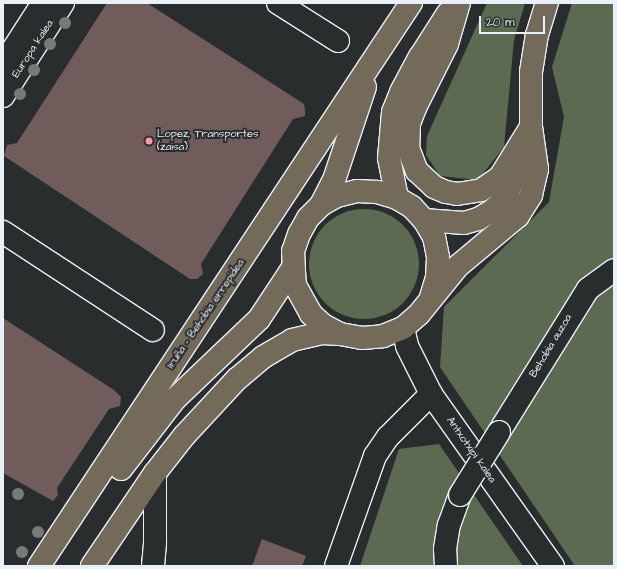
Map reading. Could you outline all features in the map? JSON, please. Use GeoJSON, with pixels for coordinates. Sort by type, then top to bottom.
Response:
{"type":"FeatureCollection","features":[{"type":"Feature","properties":{"kind":"highway","name":"Iruña - Behobia errepidea"},"geometry":{"type":"LineString","coordinates":[[39,566],[412,3]]}},
{"type":"Feature","properties":{"kind":"highway"},"geometry":{"type":"LineString","coordinates":[[396,198],[389,158],[393,112],[401,92],[420,57],[455,3]]}},
{"type":"Feature","properties":{"kind":"highway"},"geometry":{"type":"LineString","coordinates":[[459,3],[447,44],[414,108],[409,124],[408,148],[417,171],[434,187],[446,192],[457,194],[481,190],[500,177],[531,127]]}},
{"type":"Feature","properties":{"kind":"highway"},"geometry":{"type":"LineString","coordinates":[[92,566],[155,473],[215,400],[263,358],[280,345],[304,336],[340,334],[362,338],[383,336],[403,328],[420,314],[431,296],[458,266],[508,225],[525,206],[535,182],[537,169],[531,127],[531,72],[537,35],[547,3]]}},
{"type":"Feature","properties":{"kind":"highway","name":"Iruña - Behobia errepidea"},"geometry":{"type":"LineString","coordinates":[[321,205],[335,177],[374,61]]}},
{"type":"Feature","properties":{"kind":"highway"},"geometry":{"type":"LineString","coordinates":[[424,220],[464,223],[492,211],[505,198],[517,176],[531,127]]}},
{"type":"Feature","properties":{"kind":"highway"},"geometry":{"type":"LineString","coordinates":[[340,334],[323,325],[311,314],[297,290],[292,269],[293,251],[299,234],[308,218],[321,205],[337,196],[357,191],[377,192],[396,198],[412,207],[424,220],[434,238],[438,257],[438,277],[431,296]]}},
{"type":"Feature","properties":{"kind":"highway"},"geometry":{"type":"LineString","coordinates":[[52,566],[74,540],[154,424],[198,375],[259,319],[292,269]]}},
{"type":"Feature","properties":{"kind":"street","name":"Europa kalea"},"geometry":{"type":"LineString","coordinates":[[3,65],[43,3]]}},
{"type":"Feature","properties":{"kind":"street","name":"Europa kalea"},"geometry":{"type":"LineString","coordinates":[[3,96],[63,3]]}},
{"type":"Feature","properties":{"kind":"street"},"geometry":{"type":"LineString","coordinates":[[278,3],[338,41]]}},
{"type":"Feature","properties":{"kind":"street"},"geometry":{"type":"LineString","coordinates":[[3,232],[153,330]]}},
{"type":"Feature","properties":{"kind":"street","name":"Behobia auzoa"},"geometry":{"type":"LineString","coordinates":[[446,566],[444,549],[449,525],[460,496],[588,289],[614,270]]}},
{"type":"Feature","properties":{"kind":"street","name":"Antxotxipi kalea"},"geometry":{"type":"LineString","coordinates":[[403,328],[407,346],[431,394],[553,566]]}},
{"type":"Feature","properties":{"kind":"street"},"geometry":{"type":"LineString","coordinates":[[336,566],[375,456],[388,437],[431,394]]}},
{"type":"Feature","properties":{"kind":"street"},"geometry":{"type":"LineString","coordinates":[[153,566],[155,542],[155,473]]}},
{"type":"Feature","properties":{"kind":"green space"},"geometry":{"type":"Polygon","coordinates":[[[487,3],[525,3],[514,40],[504,147],[478,180],[440,176],[426,155],[427,136],[487,3]]]}},
{"type":"Feature","properties":{"kind":"green space"},"geometry":{"type":"Polygon","coordinates":[[[572,3],[614,3],[614,566],[575,566],[440,367],[444,307],[549,202],[564,117],[552,67],[572,3]]]}},
{"type":"Feature","properties":{"kind":"green space"},"geometry":{"type":"Polygon","coordinates":[[[364,209],[385,213],[403,225],[415,243],[419,264],[415,285],[403,303],[385,315],[364,319],[343,315],[325,303],[313,285],[309,264],[313,243],[325,225],[343,213],[364,209]]]}},
{"type":"Feature","properties":{"kind":"green space"},"geometry":{"type":"Polygon","coordinates":[[[439,444],[523,566],[360,566],[399,449],[439,444]]]}},
{"type":"Feature","properties":{"kind":"building","name":"Lopez, Transportes (zaisa)"},"geometry":{"type":"Polygon","coordinates":[[[107,3],[147,3],[304,104],[305,116],[293,119],[201,264],[203,274],[197,279],[190,279],[4,156],[7,145],[17,143],[107,3]]]}},
{"type":"Feature","properties":{"kind":"building"},"geometry":{"type":"Polygon","coordinates":[[[3,318],[114,390],[121,397],[120,406],[109,409],[57,488],[58,495],[53,501],[3,473],[3,318]]]}},
{"type":"Feature","properties":{"kind":"building"},"geometry":{"type":"Polygon","coordinates":[[[262,539],[306,556],[302,566],[252,566],[262,539]]]}},
{"type":"Feature","properties":{"kind":"place","name":"Lopez, Transportes (zaisa)"},"geometry":{"type":"Point","coordinates":[149,141]}}]}
